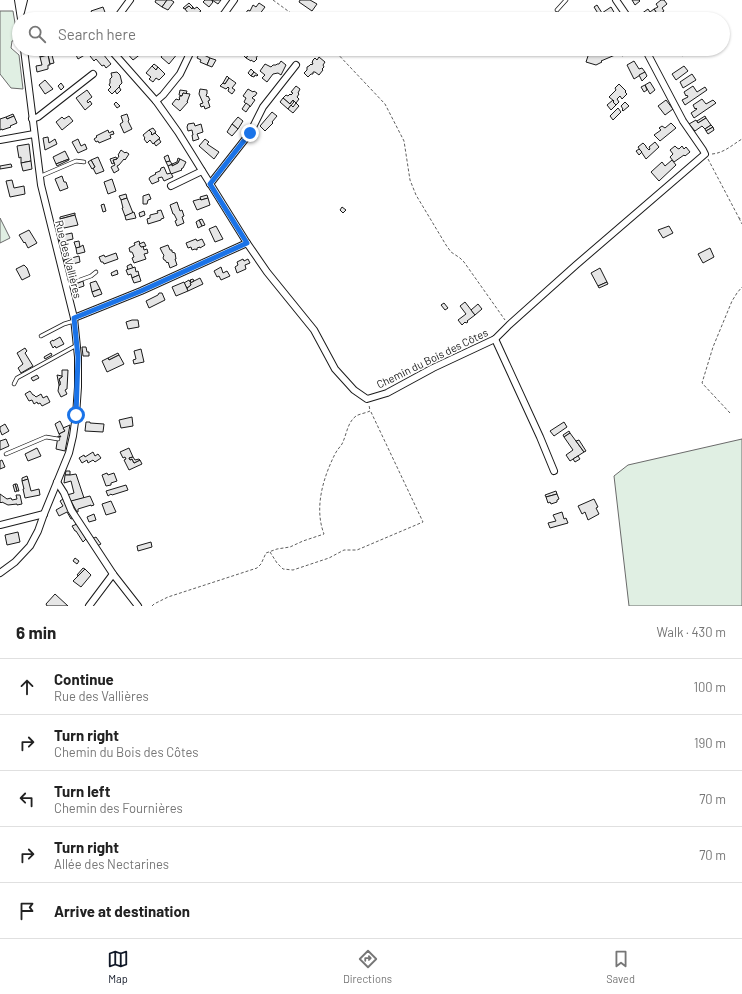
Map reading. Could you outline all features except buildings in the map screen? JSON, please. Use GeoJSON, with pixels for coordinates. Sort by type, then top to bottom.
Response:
{"type":"FeatureCollection","features":[{"type":"Feature","properties":{"kind":"street"},"geometry":{"type":"LineString","coordinates":[[18,0],[20,12]]}},
{"type":"Feature","properties":{"kind":"street"},"geometry":{"type":"LineString","coordinates":[[22,12],[24,0]]}},
{"type":"Feature","properties":{"kind":"street"},"geometry":{"type":"LineString","coordinates":[[121,12],[130,0]]}},
{"type":"Feature","properties":{"kind":"street"},"geometry":{"type":"LineString","coordinates":[[225,12],[234,0]]}},
{"type":"Feature","properties":{"kind":"street"},"geometry":{"type":"LineString","coordinates":[[616,0],[624,12]]}},
{"type":"Feature","properties":{"kind":"street","name":"Rue des Vallières"},"geometry":{"type":"LineString","coordinates":[[0,573],[15,562],[30,546],[38,531],[69,453],[76,408],[78,357],[74,319],[40,185],[25,56]]}},
{"type":"Feature","properties":{"kind":"street","name":"Chemin du Bois des Côtes"},"geometry":{"type":"LineString","coordinates":[[116,56],[156,101],[178,132],[247,243],[267,272],[314,330],[335,369],[354,390],[367,399],[387,393],[433,368],[495,339],[576,265],[705,154]]}},
{"type":"Feature","properties":{"kind":"street"},"geometry":{"type":"LineString","coordinates":[[156,101],[163,95],[180,74],[189,56]]}},
{"type":"Feature","properties":{"kind":"street"},"geometry":{"type":"LineString","coordinates":[[649,56],[683,121],[705,154]]}},
{"type":"Feature","properties":{"kind":"street"},"geometry":{"type":"LineString","coordinates":[[210,184],[250,133],[263,107],[296,65]]}},
{"type":"Feature","properties":{"kind":"street"},"geometry":{"type":"LineString","coordinates":[[32,119],[38,117],[93,74]]}},
{"type":"Feature","properties":{"kind":"street"},"geometry":{"type":"LineString","coordinates":[[0,140],[34,134]]}},
{"type":"Feature","properties":{"kind":"street"},"geometry":{"type":"LineString","coordinates":[[171,186],[202,171]]}},
{"type":"Feature","properties":{"kind":"street"},"geometry":{"type":"LineString","coordinates":[[74,319],[141,291],[247,243]]}},
{"type":"Feature","properties":{"kind":"street"},"geometry":{"type":"LineString","coordinates":[[495,339],[554,471]]}},
{"type":"Feature","properties":{"kind":"street"},"geometry":{"type":"LineString","coordinates":[[57,482],[64,493],[71,510],[114,574],[138,606]]}},
{"type":"Feature","properties":{"kind":"street"},"geometry":{"type":"LineString","coordinates":[[0,525],[44,514]]}},
{"type":"Feature","properties":{"kind":"street"},"geometry":{"type":"LineString","coordinates":[[89,606],[114,574]]}},
{"type":"Feature","properties":{"kind":"lane"},"geometry":{"type":"LineString","coordinates":[[557,10],[566,0]]}},
{"type":"Feature","properties":{"kind":"lane"},"geometry":{"type":"LineString","coordinates":[[40,176],[76,161],[84,162]]}},
{"type":"Feature","properties":{"kind":"lane"},"geometry":{"type":"LineString","coordinates":[[66,285],[91,276],[96,272]]}},
{"type":"Feature","properties":{"kind":"lane"},"geometry":{"type":"LineString","coordinates":[[41,336],[74,319]]}},
{"type":"Feature","properties":{"kind":"lane"},"geometry":{"type":"LineString","coordinates":[[14,384],[17,378],[77,345]]}},
{"type":"Feature","properties":{"kind":"lane"},"geometry":{"type":"LineString","coordinates":[[6,454],[46,438],[58,439]]}},
{"type":"Feature","properties":{"kind":"path"},"geometry":{"type":"LineString","coordinates":[[273,0],[289,12]]}},
{"type":"Feature","properties":{"kind":"path"},"geometry":{"type":"LineString","coordinates":[[340,56],[385,104],[404,141],[410,180],[416,195],[446,245],[464,262],[509,325]]}},
{"type":"Feature","properties":{"kind":"path"},"geometry":{"type":"LineString","coordinates":[[742,139],[724,151],[705,154],[742,224]]}},
{"type":"Feature","properties":{"kind":"path"},"geometry":{"type":"LineString","coordinates":[[730,412],[702,384],[713,347],[732,301],[742,287]]}},
{"type":"Feature","properties":{"kind":"path"},"geometry":{"type":"LineString","coordinates":[[270,552],[283,569],[293,570],[329,558],[344,550],[357,550],[424,522],[370,411],[367,399]]}},
{"type":"Feature","properties":{"kind":"path"},"geometry":{"type":"LineString","coordinates":[[152,606],[168,597],[257,568],[261,564],[266,553],[290,547],[324,534],[319,507],[323,480],[335,452],[342,444],[348,427],[356,416],[370,411]]}},
{"type":"Feature","properties":{"kind":"green space"},"geometry":{"type":"Polygon","coordinates":[[[0,11],[13,11],[12,56],[19,56],[23,89],[11,88],[0,74],[0,11]]]}},
{"type":"Feature","properties":{"kind":"green space"},"geometry":{"type":"Polygon","coordinates":[[[0,218],[10,238],[0,243],[0,218]]]}},
{"type":"Feature","properties":{"kind":"green space"},"geometry":{"type":"Polygon","coordinates":[[[742,439],[742,606],[629,606],[614,476],[628,465],[742,439]]]}},
{"type":"Feature","properties":{"kind":"route"},"geometry":{"type":"LineString","coordinates":[[76,415],[78,357],[74,318],[141,291],[247,243],[210,184],[250,133]]}}]}
